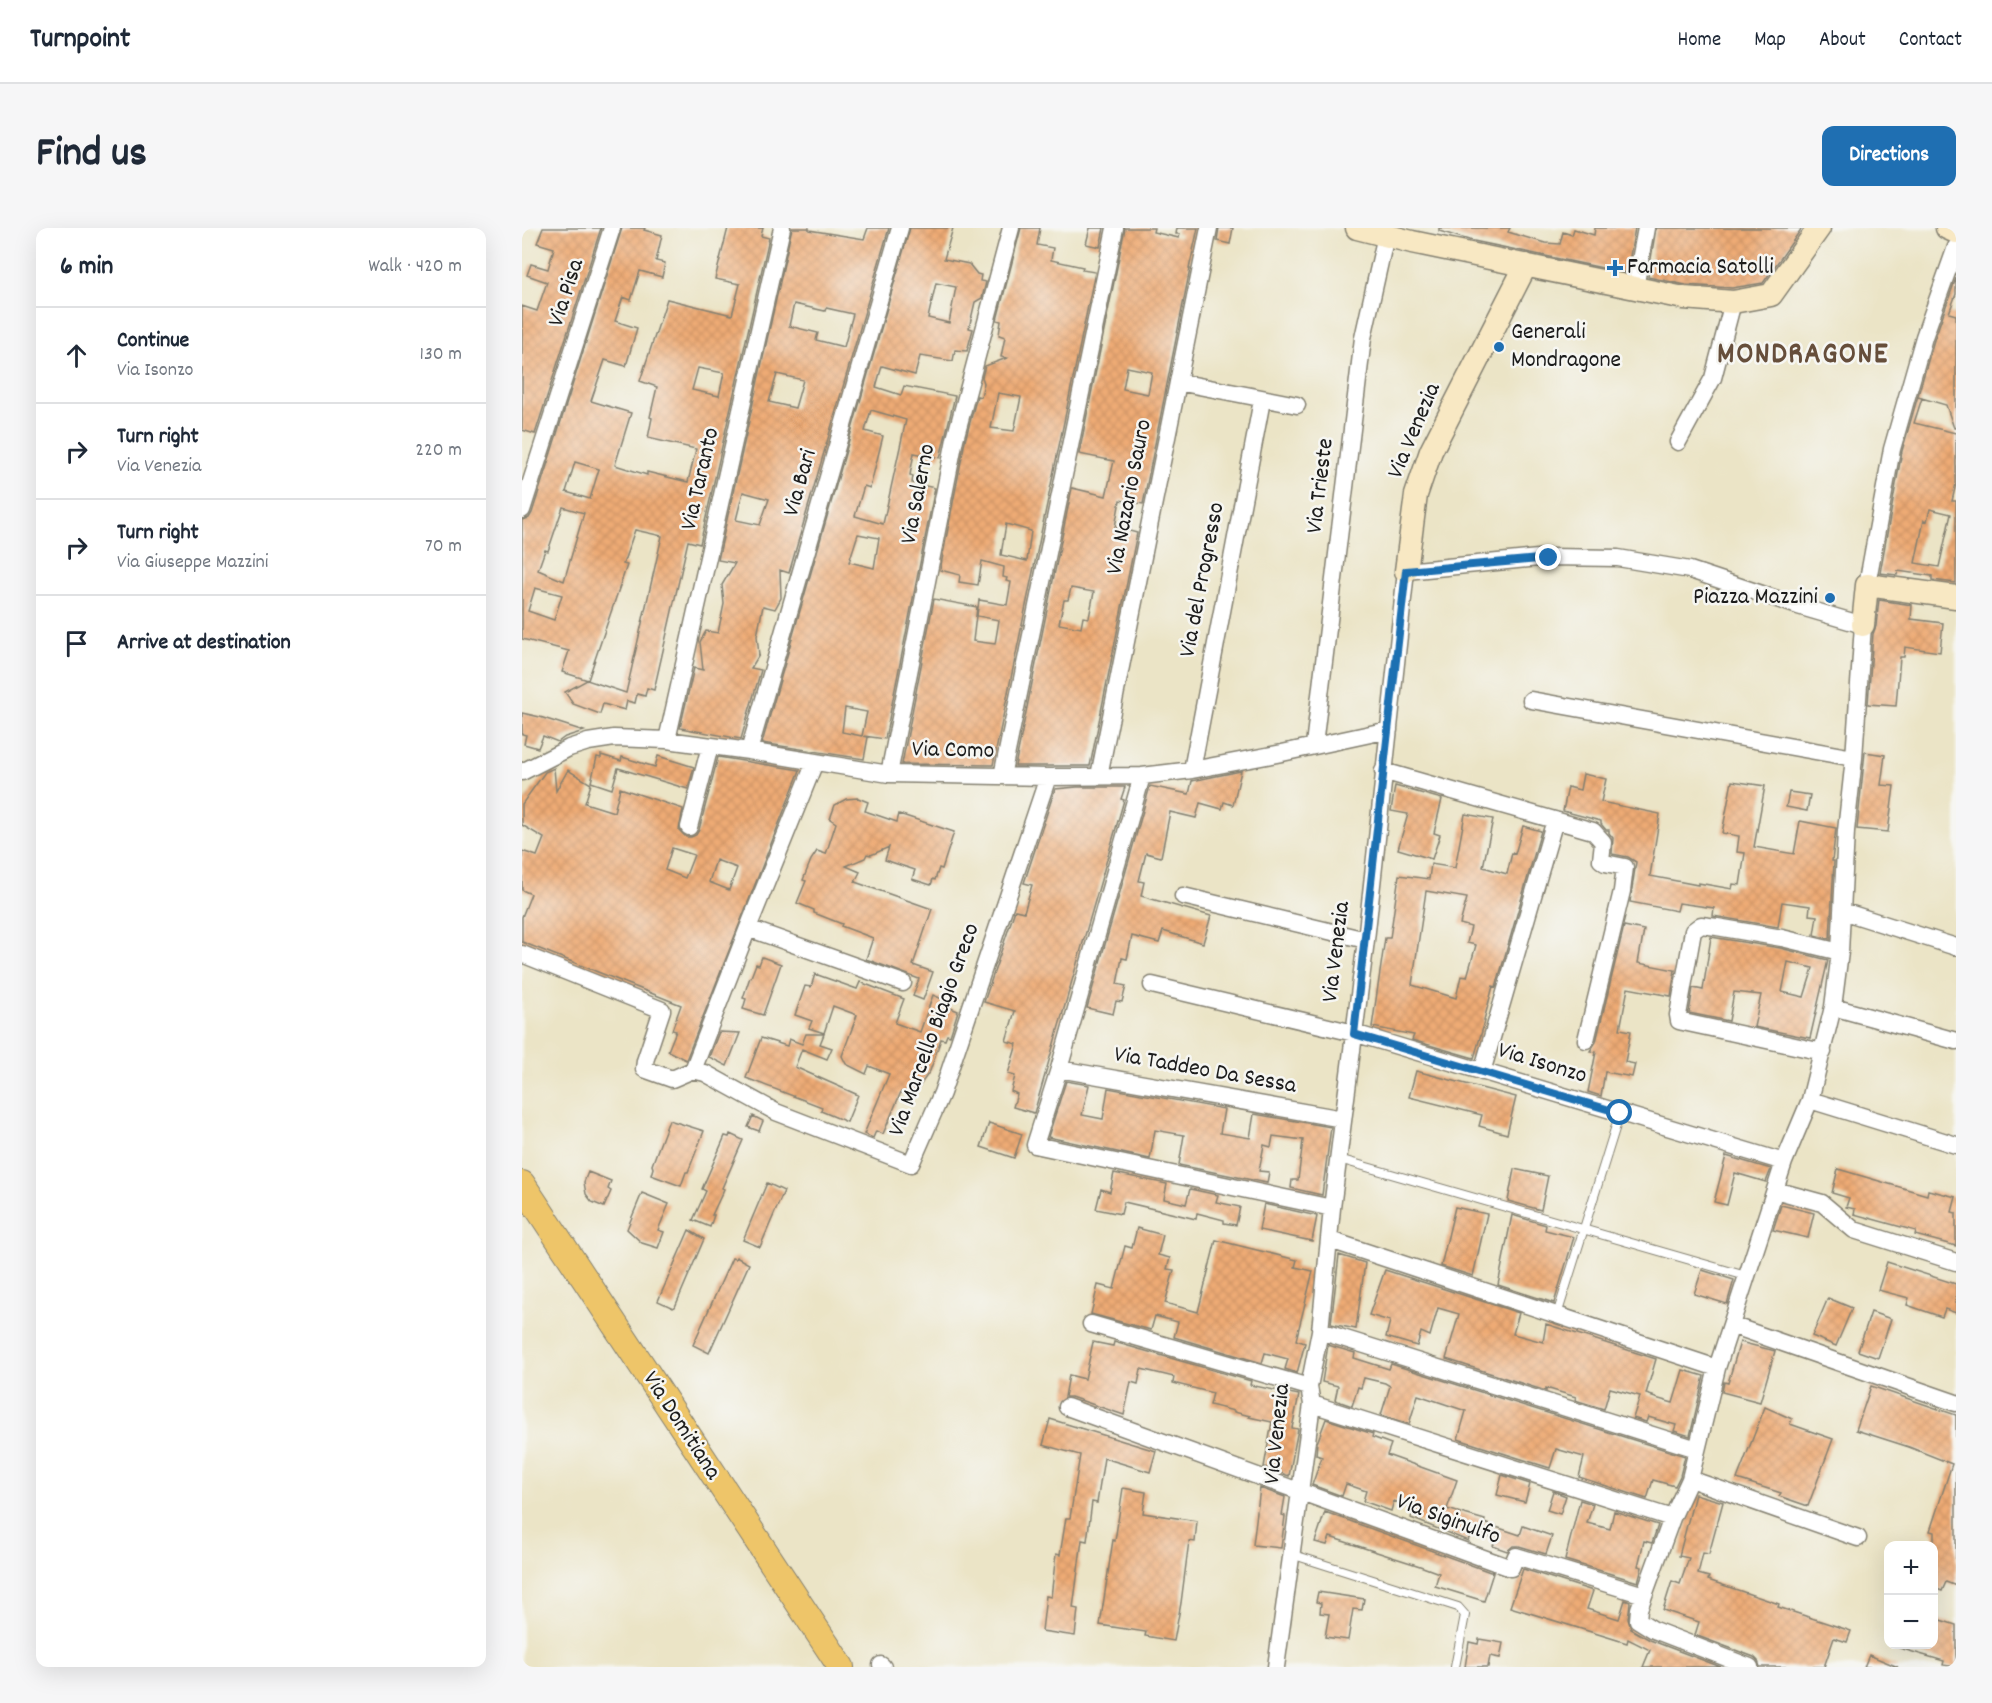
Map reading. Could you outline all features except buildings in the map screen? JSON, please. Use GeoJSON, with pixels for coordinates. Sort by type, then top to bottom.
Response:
{"type":"FeatureCollection","features":[{"type":"Feature","properties":{"kind":"main road","name":"Via Domitiana"},"geometry":{"type":"LineString","coordinates":[[522,1184],[841,1667]]}},
{"type":"Feature","properties":{"kind":"street","name":"Via Pisa"},"geometry":{"type":"LineString","coordinates":[[522,510],[612,228]]}},
{"type":"Feature","properties":{"kind":"street","name":"Via Taranto"},"geometry":{"type":"LineString","coordinates":[[667,740],[782,228]]}},
{"type":"Feature","properties":{"kind":"street","name":"Via Bari"},"geometry":{"type":"LineString","coordinates":[[749,751],[900,228]]}},
{"type":"Feature","properties":{"kind":"street","name":"Via Salerno"},"geometry":{"type":"LineString","coordinates":[[889,774],[955,439],[1011,228]]}},
{"type":"Feature","properties":{"kind":"street"},"geometry":{"type":"LineString","coordinates":[[1002,776],[1115,228]]}},
{"type":"Feature","properties":{"kind":"street","name":"Via Nazario Sauro"},"geometry":{"type":"LineString","coordinates":[[1099,776],[1209,228]]}},
{"type":"Feature","properties":{"kind":"street"},"geometry":{"type":"LineString","coordinates":[[1357,228],[1386,235],[1413,235],[1526,265],[1684,298],[1733,302],[1771,295],[1819,228]]}},
{"type":"Feature","properties":{"kind":"street"},"geometry":{"type":"LineString","coordinates":[[1635,288],[1646,228]]}},
{"type":"Feature","properties":{"kind":"street"},"geometry":{"type":"LineString","coordinates":[[1947,228],[1956,232]]}},
{"type":"Feature","properties":{"kind":"street","name":"Via Trieste"},"geometry":{"type":"LineString","coordinates":[[1314,745],[1363,338],[1386,235]]}},
{"type":"Feature","properties":{"kind":"street"},"geometry":{"type":"LineString","coordinates":[[1750,1667],[1654,1630],[1638,1620],[1639,1609],[1672,1518],[1690,1479],[1717,1368],[1784,1162],[1810,1100],[1823,1052],[1833,1007],[1840,952],[1846,831],[1867,585],[1892,449],[1924,337],[1956,248]]}},
{"type":"Feature","properties":{"kind":"street","name":"Via Venezia"},"geometry":{"type":"LineString","coordinates":[[1276,1667],[1312,1404],[1309,1387],[1320,1331],[1342,1119],[1366,940],[1383,771],[1416,495],[1431,451],[1526,265]]}},
{"type":"Feature","properties":{"kind":"street"},"geometry":{"type":"LineString","coordinates":[[1678,442],[1713,378],[1733,302]]}},
{"type":"Feature","properties":{"kind":"street"},"geometry":{"type":"LineString","coordinates":[[1178,382],[1297,405]]}},
{"type":"Feature","properties":{"kind":"street","name":"Via del Progresso"},"geometry":{"type":"LineString","coordinates":[[1192,770],[1262,400]]}},
{"type":"Feature","properties":{"kind":"street"},"geometry":{"type":"LineString","coordinates":[[1406,571],[1549,558],[1618,558],[1689,570],[1863,625]]}},
{"type":"Feature","properties":{"kind":"street"},"geometry":{"type":"LineString","coordinates":[[1867,585],[1956,597]]}},
{"type":"Feature","properties":{"kind":"street"},"geometry":{"type":"LineString","coordinates":[[1531,700],[1854,758]]}},
{"type":"Feature","properties":{"kind":"street","name":"Via Como"},"geometry":{"type":"LineString","coordinates":[[522,772],[569,748],[614,738],[667,740],[889,774],[1142,776],[1192,770],[1389,730]]}},
{"type":"Feature","properties":{"kind":"street"},"geometry":{"type":"LineString","coordinates":[[689,827],[710,746]]}},
{"type":"Feature","properties":{"kind":"street"},"geometry":{"type":"LineString","coordinates":[[522,954],[662,1010],[645,1061],[645,1069],[672,1078],[693,1070],[815,762]]}},
{"type":"Feature","properties":{"kind":"street"},"geometry":{"type":"LineString","coordinates":[[1383,771],[1593,831],[1603,842],[1601,860],[1625,867],[1622,891],[1586,1040]]}},
{"type":"Feature","properties":{"kind":"street"},"geometry":{"type":"LineString","coordinates":[[1142,776],[1059,1069],[1035,1145],[1332,1208]]}},
{"type":"Feature","properties":{"kind":"street","name":"Via Marcello Biagio Greco"},"geometry":{"type":"LineString","coordinates":[[693,1070],[705,1073],[776,1112],[911,1164],[942,1093],[1048,777]]}},
{"type":"Feature","properties":{"kind":"street"},"geometry":{"type":"LineString","coordinates":[[1482,1072],[1555,820]]}},
{"type":"Feature","properties":{"kind":"street"},"geometry":{"type":"LineString","coordinates":[[1183,896],[1366,940]]}},
{"type":"Feature","properties":{"kind":"street"},"geometry":{"type":"LineString","coordinates":[[1842,911],[1956,947]]}},
{"type":"Feature","properties":{"kind":"street"},"geometry":{"type":"LineString","coordinates":[[1823,1052],[1679,1021],[1678,1015],[1693,931],[1701,925],[1782,938],[1840,952]]}},
{"type":"Feature","properties":{"kind":"street"},"geometry":{"type":"LineString","coordinates":[[748,928],[903,983]]}},
{"type":"Feature","properties":{"kind":"street","name":"Via Isonzo"},"geometry":{"type":"LineString","coordinates":[[1152,985],[1354,1034],[1784,1162]]}},
{"type":"Feature","properties":{"kind":"street"},"geometry":{"type":"LineString","coordinates":[[1833,1007],[1956,1041]]}},
{"type":"Feature","properties":{"kind":"street","name":"Via Taddeo Da Sessa"},"geometry":{"type":"LineString","coordinates":[[1059,1069],[1342,1119]]}},
{"type":"Feature","properties":{"kind":"street"},"geometry":{"type":"LineString","coordinates":[[1810,1100],[1956,1145]]}},
{"type":"Feature","properties":{"kind":"street"},"geometry":{"type":"LineString","coordinates":[[1775,1190],[1822,1203],[1854,1230],[1956,1262]]}},
{"type":"Feature","properties":{"kind":"street"},"geometry":{"type":"LineString","coordinates":[[1330,1240],[1717,1368]]}},
{"type":"Feature","properties":{"kind":"street"},"geometry":{"type":"LineString","coordinates":[[1091,1324],[1309,1387]]}},
{"type":"Feature","properties":{"kind":"street"},"geometry":{"type":"LineString","coordinates":[[1731,1325],[1956,1403]]}},
{"type":"Feature","properties":{"kind":"street"},"geometry":{"type":"LineString","coordinates":[[1320,1331],[1697,1449]]}},
{"type":"Feature","properties":{"kind":"street"},"geometry":{"type":"LineString","coordinates":[[1312,1404],[1672,1518]]}},
{"type":"Feature","properties":{"kind":"street"},"geometry":{"type":"LineString","coordinates":[[1067,1407],[1299,1492]]}},
{"type":"Feature","properties":{"kind":"street"},"geometry":{"type":"LineString","coordinates":[[1690,1479],[1858,1538]]}},
{"type":"Feature","properties":{"kind":"street","name":"Via Siginulfo"},"geometry":{"type":"LineString","coordinates":[[1299,1492],[1511,1568],[1516,1556],[1644,1594]]}},
{"type":"Feature","properties":{"kind":"lane"},"geometry":{"type":"LineString","coordinates":[[1557,1315],[1620,1113]]}},
{"type":"Feature","properties":{"kind":"lane"},"geometry":{"type":"LineString","coordinates":[[1339,1160],[1746,1276]]}},
{"type":"Feature","properties":{"kind":"lane"},"geometry":{"type":"LineString","coordinates":[[1291,1554],[1458,1607],[1465,1615],[1455,1667]]}},
{"type":"Feature","properties":{"kind":"place","name":"Farmacia Satolli"},"geometry":{"type":"Point","coordinates":[1615,268]}},
{"type":"Feature","properties":{"kind":"place","name":"Generali Mondragone"},"geometry":{"type":"Point","coordinates":[1499,347]}},
{"type":"Feature","properties":{"kind":"place","name":"Piazza Mazzini"},"geometry":{"type":"Point","coordinates":[1830,598]}},
{"type":"Feature","properties":{"kind":"district","name":"MONDRAGONE"},"geometry":{"type":"Point","coordinates":[1803,356]}},
{"type":"Feature","properties":{"kind":"route"},"geometry":{"type":"LineString","coordinates":[[1549,558],[1406,571],[1354,1034],[1620,1113]]}}]}
